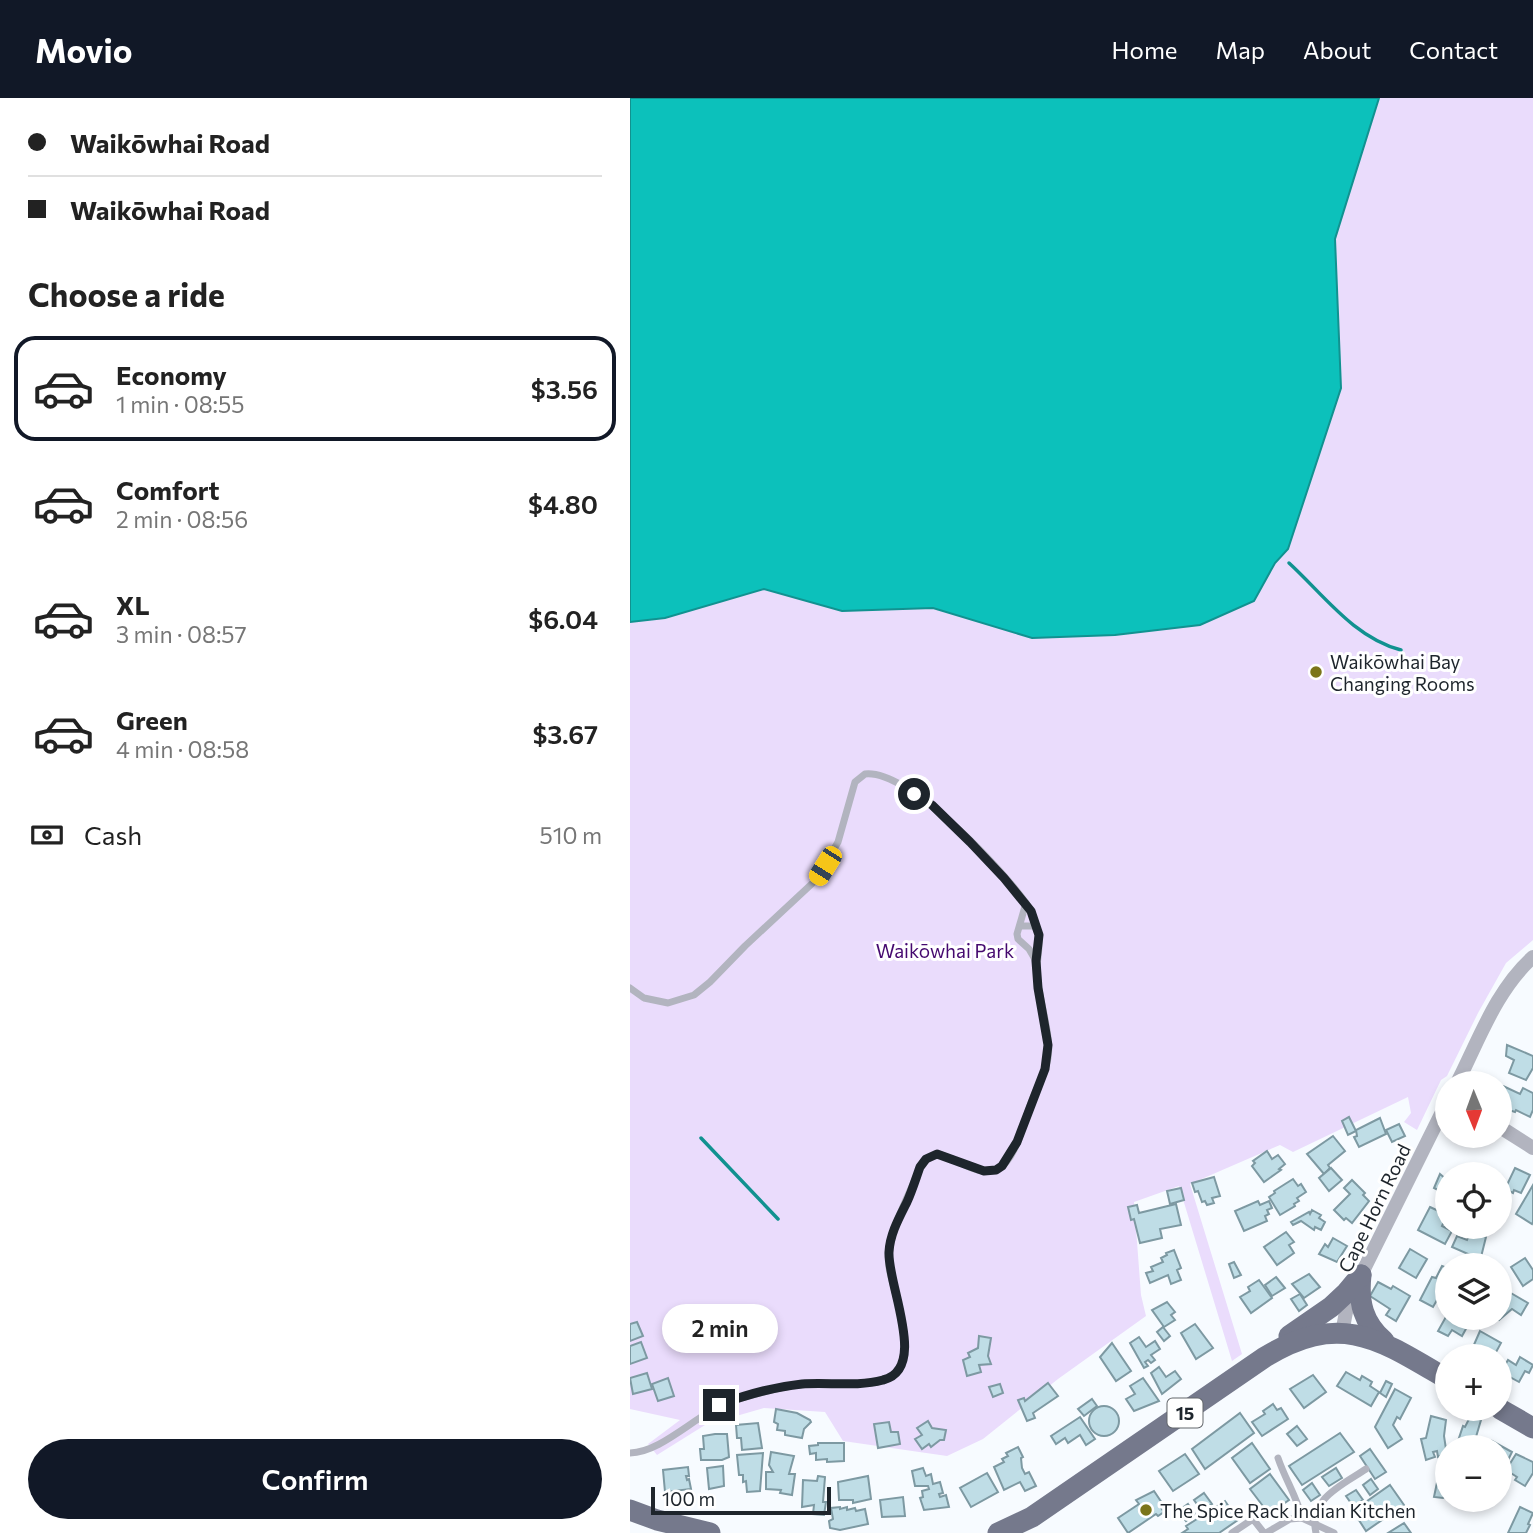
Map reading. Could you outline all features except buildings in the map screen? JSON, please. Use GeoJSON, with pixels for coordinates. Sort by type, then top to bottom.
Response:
{"type":"FeatureCollection","features":[{"type":"Feature","properties":{"kind":"main road"},"geometry":{"type":"LineString","coordinates":[[1361,1275],[1359,1289],[1362,1312],[1375,1334],[1387,1344]]}},
{"type":"Feature","properties":{"kind":"main road"},"geometry":{"type":"LineString","coordinates":[[1265,1357],[1291,1334],[1331,1307],[1361,1275]]}},
{"type":"Feature","properties":{"kind":"main road","name":"15"},"geometry":{"type":"LineString","coordinates":[[998,1533],[1032,1517],[1265,1357],[1305,1338],[1317,1334],[1342,1333],[1367,1336],[1387,1344],[1435,1372]]}},
{"type":"Feature","properties":{"kind":"main road"},"geometry":{"type":"LineString","coordinates":[[1512,1416],[1533,1428]]}},
{"type":"Feature","properties":{"kind":"main road"},"geometry":{"type":"LineString","coordinates":[[630,1510],[657,1520],[710,1533]]}},
{"type":"Feature","properties":{"kind":"main road"},"geometry":{"type":"LineString","coordinates":[[1015,1533],[1032,1517]]}},
{"type":"Feature","properties":{"kind":"street"},"geometry":{"type":"LineString","coordinates":[[1463,1071],[1502,994],[1513,977],[1533,957]]}},
{"type":"Feature","properties":{"kind":"street","name":"Cape Horn Road"},"geometry":{"type":"LineString","coordinates":[[1342,1333],[1346,1312],[1361,1275],[1435,1126]]}},
{"type":"Feature","properties":{"kind":"street"},"geometry":{"type":"LineString","coordinates":[[1512,1135],[1533,1148]]}},
{"type":"Feature","properties":{"kind":"lane"},"geometry":{"type":"LineString","coordinates":[[630,988],[644,998],[668,1003],[694,995],[710,982],[817,879],[838,842],[855,782],[865,774],[884,776],[932,805],[1026,903],[1039,941],[1036,961],[1038,988],[1049,1052],[1013,1151],[1002,1166],[991,1171],[973,1168],[943,1155],[931,1155],[920,1167],[894,1230],[889,1250],[889,1265],[905,1348],[902,1366],[897,1373],[880,1381],[801,1384],[730,1401],[707,1411],[653,1448],[630,1453]]}},
{"type":"Feature","properties":{"kind":"lane"},"geometry":{"type":"LineString","coordinates":[[1026,903],[1017,934],[1018,940],[1029,949],[1036,961]]}},
{"type":"Feature","properties":{"kind":"lane"},"geometry":{"type":"LineString","coordinates":[[1021,926],[1031,925],[1036,929]]}},
{"type":"Feature","properties":{"kind":"lane"},"geometry":{"type":"LineString","coordinates":[[1279,1458],[1283,1474],[1298,1501],[1302,1518],[1316,1529],[1334,1533]]}},
{"type":"Feature","properties":{"kind":"lane"},"geometry":{"type":"LineString","coordinates":[[1316,1529],[1317,1507],[1323,1498],[1366,1469]]}},
{"type":"Feature","properties":{"kind":"lane"},"geometry":{"type":"LineString","coordinates":[[1232,1533],[1253,1519],[1265,1533],[1290,1519],[1302,1518]]}},
{"type":"Feature","properties":{"kind":"green space","name":"Waikōwhai Park"},"geometry":{"type":"Polygon","coordinates":[[[1379,98],[1533,98],[1533,940],[1506,963],[1449,1071],[1435,1071],[1435,1092],[1417,1130],[1404,1122],[1411,1113],[1408,1097],[1293,1152],[1280,1145],[1190,1184],[1242,1354],[1232,1361],[1179,1186],[1134,1202],[1141,1295],[1146,1316],[1058,1379],[983,1439],[947,1456],[843,1441],[825,1412],[764,1408],[705,1425],[657,1455],[648,1444],[680,1420],[630,1409],[630,597],[809,572],[883,610],[933,608],[1015,633],[1266,580],[1275,563],[1288,549],[1341,388],[1335,239],[1379,98]]]}},
{"type":"Feature","properties":{"kind":"water"},"geometry":{"type":"Polygon","coordinates":[[[630,98],[1379,98],[1335,239],[1341,388],[1288,549],[1275,563],[1254,601],[1200,625],[1115,635],[1032,638],[933,608],[842,611],[764,589],[665,618],[630,622],[630,98]]]}},
{"type":"Feature","properties":{"kind":"waterway"},"geometry":{"type":"LineString","coordinates":[[1289,563],[1340,614],[1368,636],[1401,650]]}},
{"type":"Feature","properties":{"kind":"waterway"},"geometry":{"type":"LineString","coordinates":[[701,1138],[778,1219]]}},
{"type":"Feature","properties":{"kind":"place","name":"Waikōwhai Bay Changing Rooms"},"geometry":{"type":"Point","coordinates":[1316,672]}},
{"type":"Feature","properties":{"kind":"place","name":"The Spice Rack Indian Kitchen"},"geometry":{"type":"Point","coordinates":[1146,1510]}},
{"type":"Feature","properties":{"kind":"route"},"geometry":{"type":"LineString","coordinates":[[719,1405],[801,1384],[863,1383],[880,1381],[897,1373],[902,1366],[905,1348],[903,1326],[892,1286],[889,1250],[894,1230],[920,1167],[931,1155],[937,1154],[984,1171],[996,1170],[1002,1166],[1017,1142],[1045,1069],[1049,1052],[1038,988],[1036,961],[1039,935],[1031,911],[970,842],[932,805],[914,794]]}}]}
